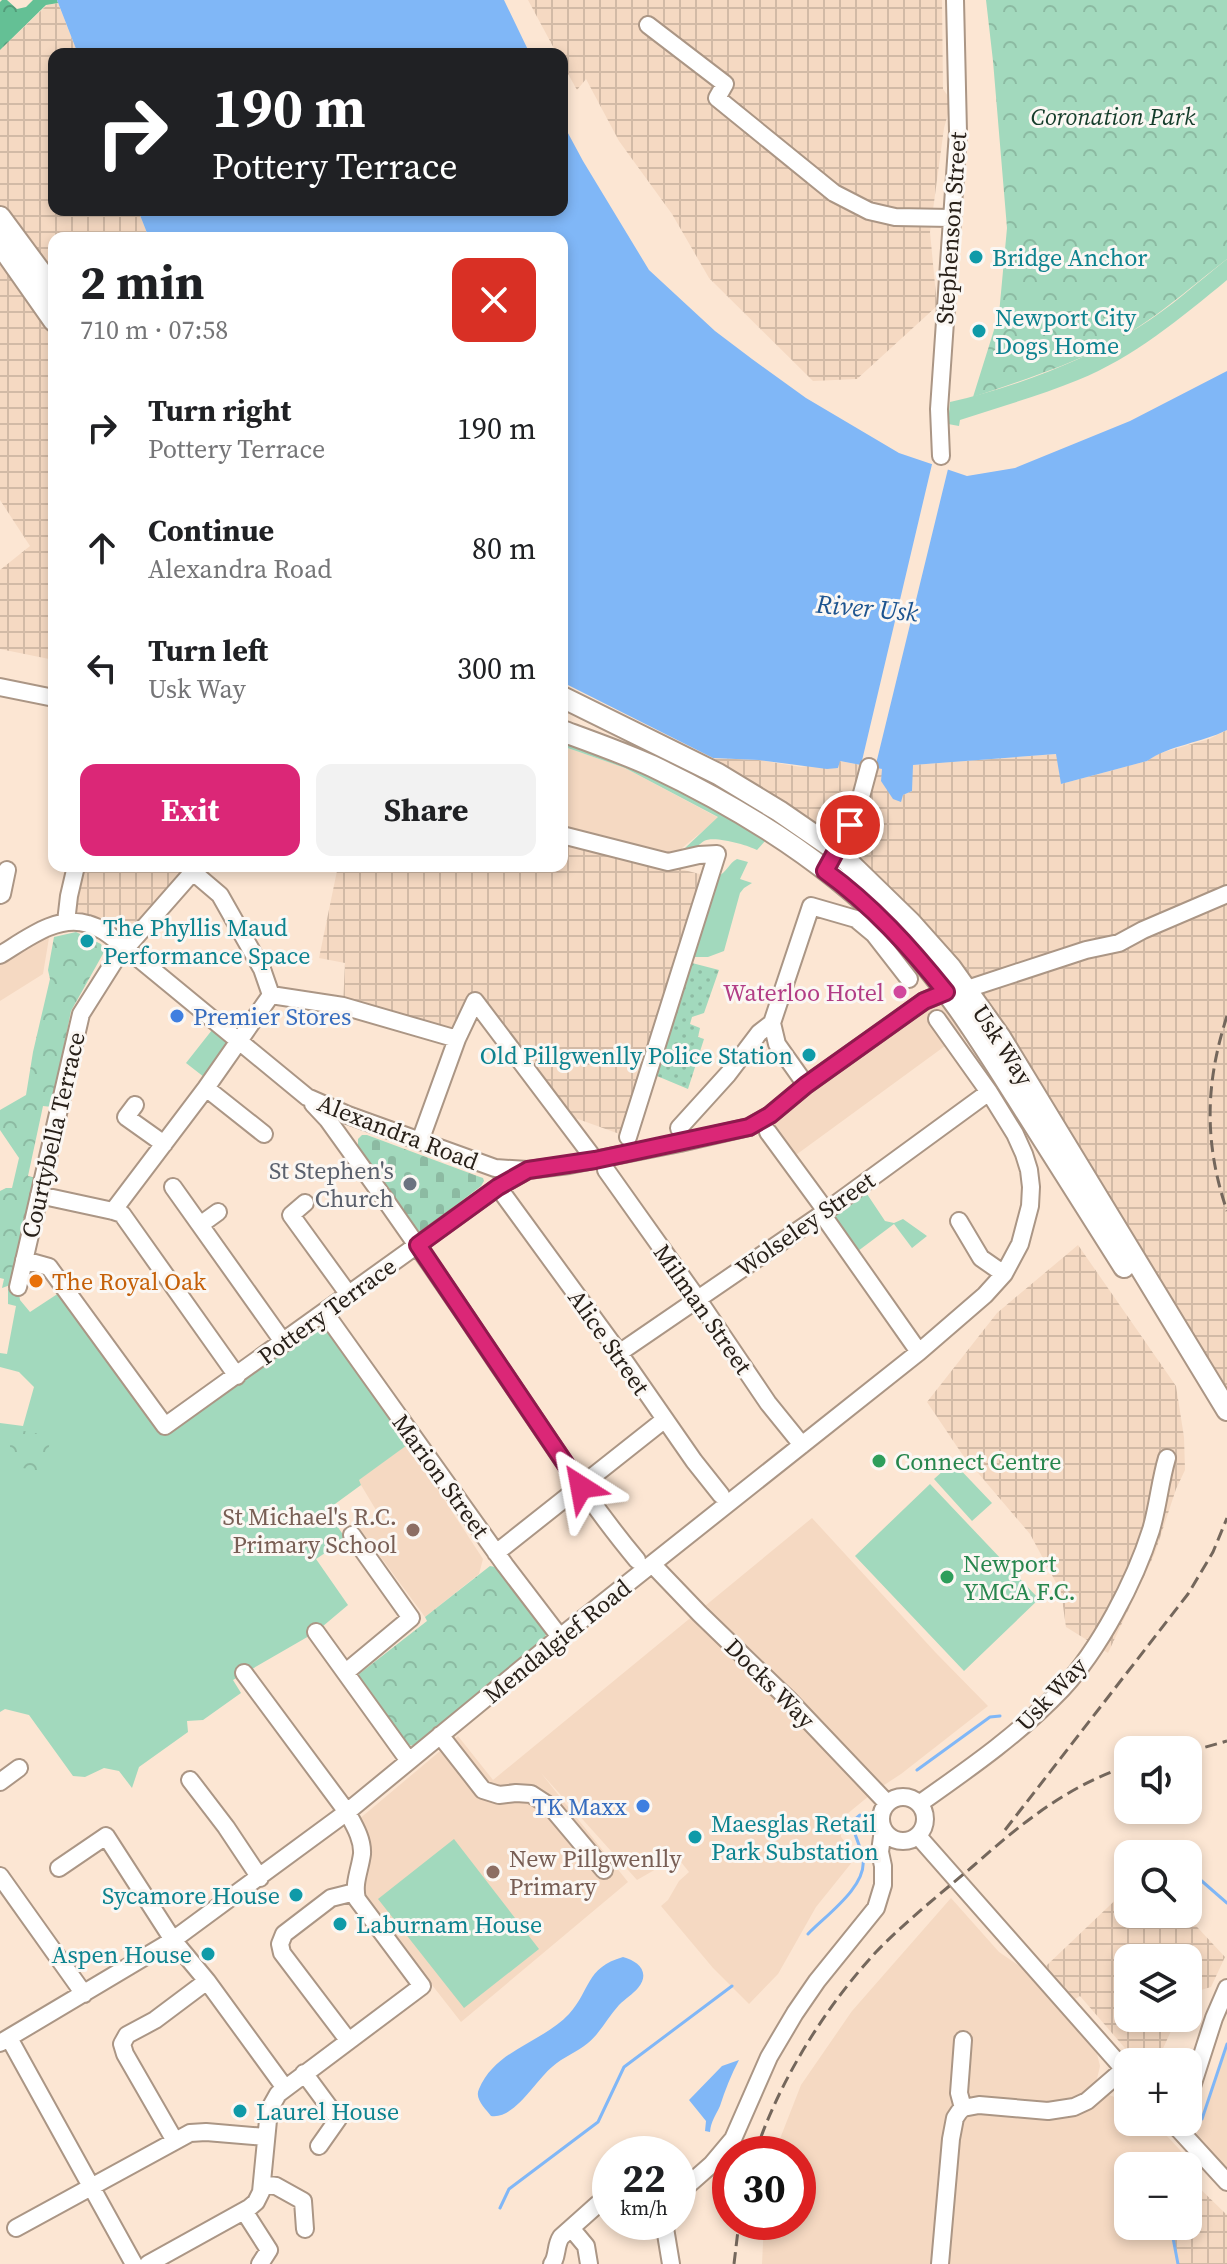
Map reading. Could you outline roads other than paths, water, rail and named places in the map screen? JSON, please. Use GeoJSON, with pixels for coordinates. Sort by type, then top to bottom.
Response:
{"type":"FeatureCollection","features":[{"type":"Feature","properties":{"kind":"main road"},"geometry":{"type":"LineString","coordinates":[[0,217],[48,282]]}},
{"type":"Feature","properties":{"kind":"main road"},"geometry":{"type":"LineString","coordinates":[[0,244],[48,312]]}},
{"type":"Feature","properties":{"kind":"main road","name":"Usk Way"},"geometry":{"type":"LineString","coordinates":[[568,700],[718,774],[779,811],[837,851],[910,922],[967,989],[1000,1037],[1227,1410]]}},
{"type":"Feature","properties":{"kind":"main road","name":"Usk Way"},"geometry":{"type":"LineString","coordinates":[[568,733],[649,765],[707,793],[781,838],[846,886],[897,933],[946,992],[984,1046],[1227,1429]]}},
{"type":"Feature","properties":{"kind":"street","name":"Stephenson Street"},"geometry":{"type":"LineString","coordinates":[[941,456],[939,409],[958,132],[955,0]]}},
{"type":"Feature","properties":{"kind":"street"},"geometry":{"type":"LineString","coordinates":[[648,25],[725,84],[717,98],[834,193],[869,211],[895,217],[951,218]]}},
{"type":"Feature","properties":{"kind":"street"},"geometry":{"type":"LineString","coordinates":[[0,687],[48,697]]}},
{"type":"Feature","properties":{"kind":"street"},"geometry":{"type":"LineString","coordinates":[[825,871],[858,808],[869,767]]}},
{"type":"Feature","properties":{"kind":"street"},"geometry":{"type":"LineString","coordinates":[[568,837],[668,862],[717,854],[628,1137]]}},
{"type":"Feature","properties":{"kind":"street"},"geometry":{"type":"LineString","coordinates":[[0,895],[10,870]]}},
{"type":"Feature","properties":{"kind":"street"},"geometry":{"type":"LineString","coordinates":[[0,955],[51,926],[66,922],[75,872]]}},
{"type":"Feature","properties":{"kind":"street","name":"Courtybella Terrace"},"geometry":{"type":"LineString","coordinates":[[18,1287],[81,1014],[125,947],[193,872]]}},
{"type":"Feature","properties":{"kind":"street"},"geometry":{"type":"LineString","coordinates":[[199,872],[220,895],[262,969],[271,995]]}},
{"type":"Feature","properties":{"kind":"street","name":"Alexandra Road"},"geometry":{"type":"LineString","coordinates":[[66,922],[87,923],[102,930],[307,1097],[495,1168],[528,1170],[600,1165],[749,1127],[770,1115],[806,1085],[924,1001],[1086,950],[1119,943],[1227,894]]}},
{"type":"Feature","properties":{"kind":"street"},"geometry":{"type":"LineString","coordinates":[[806,1085],[777,1044],[772,1023],[811,906],[856,919],[874,934],[909,979]]}},
{"type":"Feature","properties":{"kind":"street"},"geometry":{"type":"LineString","coordinates":[[271,995],[343,1006],[457,1039],[420,1141]]}},
{"type":"Feature","properties":{"kind":"street"},"geometry":{"type":"LineString","coordinates":[[113,1211],[206,1088],[271,995]]}},
{"type":"Feature","properties":{"kind":"street","name":"Milman Street"},"geometry":{"type":"LineString","coordinates":[[457,1039],[475,1001],[600,1165],[697,1298],[768,1403],[802,1445]]}},
{"type":"Feature","properties":{"kind":"street"},"geometry":{"type":"LineString","coordinates":[[937,1019],[989,1092]]}},
{"type":"Feature","properties":{"kind":"street"},"geometry":{"type":"LineString","coordinates":[[679,1128],[728,1074],[759,1033],[772,1023]]}},
{"type":"Feature","properties":{"kind":"street"},"geometry":{"type":"LineString","coordinates":[[206,1088],[264,1134]]}},
{"type":"Feature","properties":{"kind":"street","name":"Mendalgief Road"},"geometry":{"type":"LineString","coordinates":[[5,2041],[173,1940],[347,1812],[560,1637],[644,1562],[802,1445],[985,1295],[1004,1274],[1020,1244],[1031,1187],[1024,1154],[989,1092]]}},
{"type":"Feature","properties":{"kind":"street","name":"Wolseley Street"},"geometry":{"type":"LineString","coordinates":[[619,1353],[824,1212],[989,1092]]}},
{"type":"Feature","properties":{"kind":"street","name":"Docks Way"},"geometry":{"type":"LineString","coordinates":[[307,1097],[328,1120],[418,1245],[611,1530],[757,1667],[887,1803]]}},
{"type":"Feature","properties":{"kind":"street"},"geometry":{"type":"LineString","coordinates":[[135,1105],[126,1117],[164,1144]]}},
{"type":"Feature","properties":{"kind":"street"},"geometry":{"type":"LineString","coordinates":[[768,1132],[919,1352]]}},
{"type":"Feature","properties":{"kind":"street","name":"Pottery Terrace"},"geometry":{"type":"LineString","coordinates":[[24,1260],[49,1267],[165,1426],[498,1187],[528,1170]]}},
{"type":"Feature","properties":{"kind":"street"},"geometry":{"type":"LineString","coordinates":[[173,1187],[284,1343]]}},
{"type":"Feature","properties":{"kind":"street","name":"Alice Street"},"geometry":{"type":"LineString","coordinates":[[498,1187],[721,1495]]}},
{"type":"Feature","properties":{"kind":"street"},"geometry":{"type":"LineString","coordinates":[[39,1195],[122,1214],[237,1376]]}},
{"type":"Feature","properties":{"kind":"street"},"geometry":{"type":"LineString","coordinates":[[305,1203],[291,1215],[349,1295]]}},
{"type":"Feature","properties":{"kind":"street"},"geometry":{"type":"LineString","coordinates":[[200,1225],[218,1212]]}},
{"type":"Feature","properties":{"kind":"street"},"geometry":{"type":"LineString","coordinates":[[959,1221],[981,1258],[1004,1274]]}},
{"type":"Feature","properties":{"kind":"street","name":"Marion Street"},"geometry":{"type":"LineString","coordinates":[[325,1313],[496,1553],[560,1637]]}},
{"type":"Feature","properties":{"kind":"street"},"geometry":{"type":"LineString","coordinates":[[496,1553],[664,1420]]}},
{"type":"Feature","properties":{"kind":"street","name":"Usk Way"},"geometry":{"type":"LineString","coordinates":[[919,1804],[988,1755],[1029,1721],[1065,1686],[1090,1653],[1114,1616],[1152,1529],[1159,1484],[1167,1458]]}},
{"type":"Feature","properties":{"kind":"street"},"geometry":{"type":"LineString","coordinates":[[346,1672],[411,1618],[352,1535]]}},
{"type":"Feature","properties":{"kind":"street"},"geometry":{"type":"LineString","coordinates":[[316,1632],[409,1761]]}},
{"type":"Feature","properties":{"kind":"street"},"geometry":{"type":"LineString","coordinates":[[148,2264],[256,2202],[262,2184],[269,2110],[273,2102],[304,2073],[422,1986],[359,1904],[355,1892],[362,1848],[358,1831],[244,1673]]}},
{"type":"Feature","properties":{"kind":"street"},"geometry":{"type":"LineString","coordinates":[[440,1735],[483,1790],[499,1795],[531,1794],[551,1807],[604,1870]]}},
{"type":"Feature","properties":{"kind":"street"},"geometry":{"type":"LineString","coordinates":[[0,1782],[19,1768]]}},
{"type":"Feature","properties":{"kind":"street"},"geometry":{"type":"LineString","coordinates":[[190,1780],[260,1878]]}},
{"type":"Feature","properties":{"kind":"street"},"geometry":{"type":"LineString","coordinates":[[696,2178],[733,2139],[769,2057],[795,2013],[876,1908],[883,1885],[881,1814],[887,1803],[905,1797],[919,1804],[925,1821],[910,1839],[892,1851],[883,1866]]}},
{"type":"Feature","properties":{"kind":"street"},"geometry":{"type":"LineString","coordinates":[[883,1829],[891,1838],[910,1839],[1114,2058]]}},
{"type":"Feature","properties":{"kind":"street"},"geometry":{"type":"LineString","coordinates":[[59,1868],[106,1836],[173,1940],[285,2088]]}},
{"type":"Feature","properties":{"kind":"street"},"geometry":{"type":"LineString","coordinates":[[0,1876],[84,1994]]}},
{"type":"Feature","properties":{"kind":"street"},"geometry":{"type":"LineString","coordinates":[[348,2040],[282,1953],[280,1944],[284,1934],[331,1898],[355,1892]]}},
{"type":"Feature","properties":{"kind":"street"},"geometry":{"type":"LineString","coordinates":[[175,2141],[122,2044],[127,2035],[155,2020],[207,1981]]}},
{"type":"Feature","properties":{"kind":"street"},"geometry":{"type":"LineString","coordinates":[[1202,2055],[1227,1988]]}},
{"type":"Feature","properties":{"kind":"street"},"geometry":{"type":"LineString","coordinates":[[963,2040],[959,2093],[963,2108]]}},
{"type":"Feature","properties":{"kind":"street"},"geometry":{"type":"LineString","coordinates":[[5,2041],[134,2264]]}},
{"type":"Feature","properties":{"kind":"street"},"geometry":{"type":"LineString","coordinates":[[304,2073],[338,2119],[319,2146]]}},
{"type":"Feature","properties":{"kind":"street"},"geometry":{"type":"LineString","coordinates":[[940,2264],[951,2139],[955,2118],[963,2108],[979,2105],[1048,2111],[1074,2107],[1114,2080]]}},
{"type":"Feature","properties":{"kind":"street"},"geometry":{"type":"LineString","coordinates":[[16,2228],[175,2141],[198,2132],[266,2137]]}},
{"type":"Feature","properties":{"kind":"street"},"geometry":{"type":"LineString","coordinates":[[1185,2136],[1227,2182]]}},
{"type":"Feature","properties":{"kind":"street"},"geometry":{"type":"LineString","coordinates":[[262,2184],[276,2186],[303,2201],[305,2229]]}},
{"type":"Feature","properties":{"kind":"street"},"geometry":{"type":"LineString","coordinates":[[552,2264],[557,2244],[592,2209]]}},
{"type":"Feature","properties":{"kind":"street"},"geometry":{"type":"LineString","coordinates":[[244,2211],[269,2250],[260,2264]]}},
{"type":"Feature","properties":{"kind":"street"},"geometry":{"type":"LineString","coordinates":[[571,2228],[586,2246],[589,2264]]}},
{"type":"Feature","properties":{"kind":"street"},"geometry":{"type":"LineString","coordinates":[[667,2240],[671,2264]]}},
{"type":"Feature","properties":{"kind":"street"},"geometry":{"type":"LineString","coordinates":[[179,2248],[187,2264]]}},
{"type":"Feature","properties":{"kind":"water"},"geometry":{"type":"Polygon","coordinates":[[[57,0],[504,0],[527,48],[76,48],[57,0]]]}},
{"type":"Feature","properties":{"kind":"water","name":"River Usk"},"geometry":{"type":"Polygon","coordinates":[[[568,133],[649,270],[715,331],[752,359],[806,398],[899,453],[967,476],[1015,468],[1130,421],[1227,371],[1227,730],[1166,751],[1147,761],[1061,784],[1056,754],[913,765],[912,791],[903,795],[901,802],[893,799],[881,781],[882,769],[840,761],[838,768],[827,769],[759,760],[713,758],[568,685],[568,232],[147,232],[140,216],[568,216],[568,133]]]}},
{"type":"Feature","properties":{"kind":"water"},"geometry":{"type":"Polygon","coordinates":[[[623,1957],[634,1961],[643,1972],[638,1988],[619,2005],[593,2039],[552,2067],[516,2106],[500,2116],[491,2116],[481,2104],[478,2093],[496,2064],[558,2024],[576,2005],[595,1974],[623,1957]]]}},
{"type":"Feature","properties":{"kind":"water"},"geometry":{"type":"Polygon","coordinates":[[[739,2060],[710,2132],[705,2131],[706,2121],[689,2100],[722,2066],[739,2060]]]}},
{"type":"Feature","properties":{"kind":"waterway"},"geometry":{"type":"LineString","coordinates":[[917,1770],[990,1717],[1000,1716]]}},
{"type":"Feature","properties":{"kind":"waterway"},"geometry":{"type":"LineString","coordinates":[[808,1934],[843,1900],[858,1880],[863,1859],[852,1822],[860,1815]]}},
{"type":"Feature","properties":{"kind":"waterway"},"geometry":{"type":"LineString","coordinates":[[1202,1881],[1227,1903]]}},
{"type":"Feature","properties":{"kind":"waterway"},"geometry":{"type":"LineString","coordinates":[[500,2208],[509,2189],[598,2122],[624,2067],[732,1986]]}},
{"type":"Feature","properties":{"kind":"waterway"},"geometry":{"type":"LineString","coordinates":[[1202,2119],[1227,2044]]}},
{"type":"Feature","properties":{"kind":"waterway"},"geometry":{"type":"LineString","coordinates":[[1173,2240],[1178,2264]]}},
{"type":"Feature","properties":{"kind":"railway"},"geometry":{"type":"LineString","coordinates":[[1227,1016],[1214,1066],[1210,1114],[1214,1161],[1227,1211]]}},
{"type":"Feature","properties":{"kind":"railway"},"geometry":{"type":"LineString","coordinates":[[1005,1830],[1188,1594],[1213,1552],[1227,1518]]}},
{"type":"Feature","properties":{"kind":"railway"},"geometry":{"type":"LineString","coordinates":[[1202,1748],[1227,1741]]}},
{"type":"Feature","properties":{"kind":"railway"},"geometry":{"type":"LineString","coordinates":[[762,2136],[776,2100],[821,2021],[876,1952],[923,1908],[1026,1822],[1064,1796],[1114,1771]]}},
{"type":"Feature","properties":{"kind":"railway"},"geometry":{"type":"LineString","coordinates":[[734,2264],[737,2240]]}},
{"type":"Feature","properties":{"kind":"place","name":"Bridge Anchor"},"geometry":{"type":"Point","coordinates":[976,257]}},
{"type":"Feature","properties":{"kind":"place","name":"Newport City Dogs Home"},"geometry":{"type":"Point","coordinates":[979,331]}},
{"type":"Feature","properties":{"kind":"place","name":"The Phyllis Maud Performance Space"},"geometry":{"type":"Point","coordinates":[87,941]}},
{"type":"Feature","properties":{"kind":"place","name":"Waterloo Hotel"},"geometry":{"type":"Point","coordinates":[900,992]}},
{"type":"Feature","properties":{"kind":"place","name":"Premier Stores"},"geometry":{"type":"Point","coordinates":[177,1016]}},
{"type":"Feature","properties":{"kind":"place","name":"Old Pillgwenlly Police Station"},"geometry":{"type":"Point","coordinates":[809,1055]}},
{"type":"Feature","properties":{"kind":"place","name":"St Stephen's Church"},"geometry":{"type":"Point","coordinates":[410,1184]}},
{"type":"Feature","properties":{"kind":"place","name":"The Royal Oak"},"geometry":{"type":"Point","coordinates":[36,1281]}},
{"type":"Feature","properties":{"kind":"place","name":"Connect Centre"},"geometry":{"type":"Point","coordinates":[879,1461]}},
{"type":"Feature","properties":{"kind":"place","name":"St Michael's R.C. Primary School"},"geometry":{"type":"Point","coordinates":[413,1530]}},
{"type":"Feature","properties":{"kind":"place","name":"Newport YMCA F.C."},"geometry":{"type":"Point","coordinates":[947,1577]}},
{"type":"Feature","properties":{"kind":"place","name":"TK Maxx"},"geometry":{"type":"Point","coordinates":[643,1806]}},
{"type":"Feature","properties":{"kind":"place","name":"Maesglas Retail Park Substation"},"geometry":{"type":"Point","coordinates":[695,1837]}},
{"type":"Feature","properties":{"kind":"place","name":"New Pillgwenlly Primary"},"geometry":{"type":"Point","coordinates":[493,1872]}},
{"type":"Feature","properties":{"kind":"place","name":"Sycamore House"},"geometry":{"type":"Point","coordinates":[296,1895]}},
{"type":"Feature","properties":{"kind":"place","name":"Laburnam House"},"geometry":{"type":"Point","coordinates":[340,1924]}},
{"type":"Feature","properties":{"kind":"place","name":"Aspen House"},"geometry":{"type":"Point","coordinates":[208,1954]}},
{"type":"Feature","properties":{"kind":"place","name":"Laurel House"},"geometry":{"type":"Point","coordinates":[240,2111]}},
{"type":"Feature","properties":{"kind":"park label","name":"Coronation Park"},"geometry":{"type":"Point","coordinates":[1113,116]}}]}
